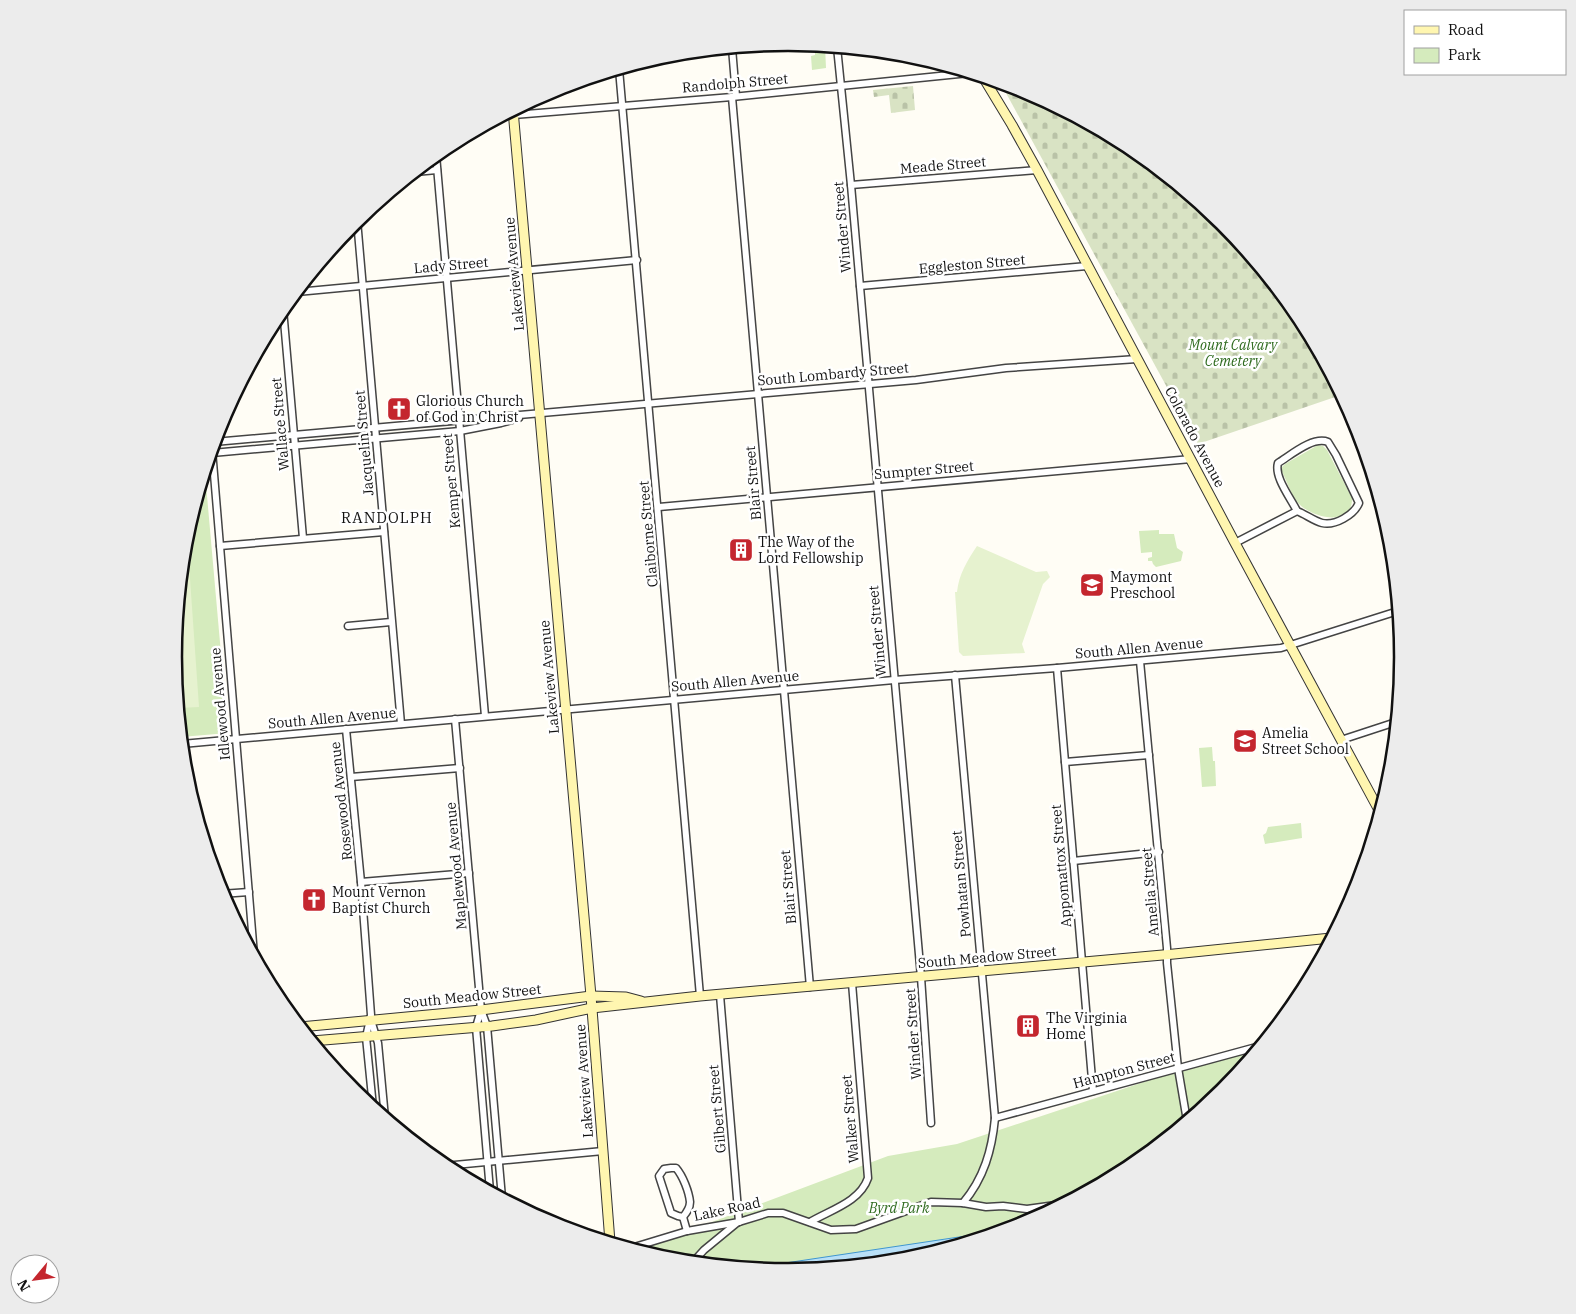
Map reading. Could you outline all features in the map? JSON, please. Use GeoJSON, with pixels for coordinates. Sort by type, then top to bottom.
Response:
{"type":"FeatureCollection","features":[{"type":"Feature","properties":{"kind":"street","name":"Blair Street"},"geometry":{"type":"LineString","coordinates":[[732,54],[758,393],[810,987]]}},
{"type":"Feature","properties":{"kind":"street","name":"Winder Street"},"geometry":{"type":"LineString","coordinates":[[838,54],[921,977],[931,1123]]}},
{"type":"Feature","properties":{"kind":"street","name":"Randolph Street"},"geometry":{"type":"LineString","coordinates":[[524,112],[734,96],[954,74]]}},
{"type":"Feature","properties":{"kind":"street","name":"Claiborne Street"},"geometry":{"type":"LineString","coordinates":[[620,75],[659,507],[700,996]]}},
{"type":"Feature","properties":{"kind":"street","name":"Colorado Avenue"},"geometry":{"type":"LineString","coordinates":[[988,85],[1037,170],[1375,804]]}},
{"type":"Feature","properties":{"kind":"street","name":"Lakeview Avenue"},"geometry":{"type":"LineString","coordinates":[[514,117],[528,270],[535,414],[566,709],[610,1236]]}},
{"type":"Feature","properties":{"kind":"street","name":"Kemper Street"},"geometry":{"type":"LineString","coordinates":[[437,163],[485,716]]}},
{"type":"Feature","properties":{"kind":"street"},"geometry":{"type":"LineString","coordinates":[[426,171],[437,170]]}},
{"type":"Feature","properties":{"kind":"street","name":"Meade Street"},"geometry":{"type":"LineString","coordinates":[[851,185],[1037,170]]}},
{"type":"Feature","properties":{"kind":"street","name":"Jacquelin Street"},"geometry":{"type":"LineString","coordinates":[[357,232],[401,724]]}},
{"type":"Feature","properties":{"kind":"street","name":"Lady Street"},"geometry":{"type":"LineString","coordinates":[[305,291],[637,260]]}},
{"type":"Feature","properties":{"kind":"street","name":"Eggleston Street"},"geometry":{"type":"LineString","coordinates":[[860,286],[1087,266]]}},
{"type":"Feature","properties":{"kind":"street","name":"Wallace Street"},"geometry":{"type":"LineString","coordinates":[[284,320],[303,538]]}},
{"type":"Feature","properties":{"kind":"street","name":"South Lombardy Street"},"geometry":{"type":"LineString","coordinates":[[222,441],[375,426],[535,414],[648,402],[868,384],[1006,368],[1137,359]]}},
{"type":"Feature","properties":{"kind":"street","name":"South Lombardy Street"},"geometry":{"type":"LineString","coordinates":[[218,452],[460,431],[535,414]]}},
{"type":"Feature","properties":{"kind":"street"},"geometry":{"type":"LineString","coordinates":[[1322,440],[1328,442],[1359,503],[1356,510],[1340,520],[1323,523],[1297,511],[1279,477],[1276,469],[1278,463],[1313,442],[1322,440]]}},
{"type":"Feature","properties":{"kind":"street","name":"Sumpter Street"},"geometry":{"type":"LineString","coordinates":[[659,507],[1191,459]]}},
{"type":"Feature","properties":{"kind":"street","name":"Idlewood Avenue"},"geometry":{"type":"LineString","coordinates":[[213,465],[253,940]]}},
{"type":"Feature","properties":{"kind":"street"},"geometry":{"type":"LineString","coordinates":[[1235,543],[1297,511]]}},
{"type":"Feature","properties":{"kind":"street"},"geometry":{"type":"LineString","coordinates":[[220,546],[384,532]]}},
{"type":"Feature","properties":{"kind":"street","name":"South Allen Avenue"},"geometry":{"type":"LineString","coordinates":[[188,743],[674,699],[1281,648],[1392,614]]}},
{"type":"Feature","properties":{"kind":"street"},"geometry":{"type":"LineString","coordinates":[[348,626],[391,622]]}},
{"type":"Feature","properties":{"kind":"street","name":"Amelia Street"},"geometry":{"type":"LineString","coordinates":[[1140,660],[1178,1068],[1186,1113]]}},
{"type":"Feature","properties":{"kind":"street","name":"Appomattox Street"},"geometry":{"type":"LineString","coordinates":[[1057,668],[1093,1091]]}},
{"type":"Feature","properties":{"kind":"street","name":"Powhatan Street"},"geometry":{"type":"LineString","coordinates":[[955,675],[994,1118],[993,1134],[986,1164],[971,1193],[963,1203]]}},
{"type":"Feature","properties":{"kind":"street","name":"Maplewood Avenue"},"geometry":{"type":"LineString","coordinates":[[455,719],[481,1010],[487,1026],[501,1190]]}},
{"type":"Feature","properties":{"kind":"street"},"geometry":{"type":"LineString","coordinates":[[1341,740],[1390,724]]}},
{"type":"Feature","properties":{"kind":"street","name":"Rosewood Avenue"},"geometry":{"type":"LineString","coordinates":[[346,729],[361,882],[371,1020],[377,1036],[384,1107]]}},
{"type":"Feature","properties":{"kind":"street"},"geometry":{"type":"LineString","coordinates":[[1065,762],[1149,755]]}},
{"type":"Feature","properties":{"kind":"street"},"geometry":{"type":"LineString","coordinates":[[351,777],[460,768]]}},
{"type":"Feature","properties":{"kind":"street"},"geometry":{"type":"LineString","coordinates":[[1073,860],[1159,852]]}},
{"type":"Feature","properties":{"kind":"street"},"geometry":{"type":"LineString","coordinates":[[361,882],[469,873]]}},
{"type":"Feature","properties":{"kind":"street"},"geometry":{"type":"LineString","coordinates":[[230,893],[249,892]]}},
{"type":"Feature","properties":{"kind":"street","name":"South Meadow Street"},"geometry":{"type":"LineString","coordinates":[[319,1040],[487,1026],[536,1020],[592,1008],[700,996],[1167,955],[1324,939]]}},
{"type":"Feature","properties":{"kind":"street","name":"Walker Street"},"geometry":{"type":"LineString","coordinates":[[810,1222],[853,1199],[864,1188],[868,1178],[852,983]]}},
{"type":"Feature","properties":{"kind":"street","name":"Gilbert Street"},"geometry":{"type":"LineString","coordinates":[[720,995],[739,1222]]}},
{"type":"Feature","properties":{"kind":"street","name":"South Meadow Street"},"geometry":{"type":"LineString","coordinates":[[307,1025],[481,1010],[591,996],[626,997],[646,1003]]}},
{"type":"Feature","properties":{"kind":"street","name":"Maplewood Avenue"},"geometry":{"type":"LineString","coordinates":[[481,1010],[476,1027],[490,1184]]}},
{"type":"Feature","properties":{"kind":"street","name":"Rosewood Avenue"},"geometry":{"type":"LineString","coordinates":[[371,1020],[366,1036],[372,1096]]}},
{"type":"Feature","properties":{"kind":"street","name":"Hampton Street"},"geometry":{"type":"LineString","coordinates":[[994,1118],[1249,1049]]}},
{"type":"Feature","properties":{"kind":"street"},"geometry":{"type":"LineString","coordinates":[[457,1165],[603,1151]]}},
{"type":"Feature","properties":{"kind":"street"},"geometry":{"type":"LineString","coordinates":[[676,1168],[680,1172],[690,1202],[689,1210],[683,1217],[672,1213],[666,1200],[660,1176],[664,1169],[676,1168]]}},
{"type":"Feature","properties":{"kind":"street","name":"Lake Road"},"geometry":{"type":"LineString","coordinates":[[642,1245],[687,1230],[739,1222],[756,1215],[776,1213],[783,1213],[831,1230],[850,1230],[931,1202],[1027,1209],[1041,1207]]}},
{"type":"Feature","properties":{"kind":"street"},"geometry":{"type":"LineString","coordinates":[[683,1217],[687,1230]]}},
{"type":"Feature","properties":{"kind":"street"},"geometry":{"type":"LineString","coordinates":[[698,1256],[739,1222]]}},
{"type":"Feature","properties":{"kind":"green space"},"geometry":{"type":"Polygon","coordinates":[[[815,52],[825,53],[826,68],[812,70],[811,56],[815,55],[815,52]]]}},
{"type":"Feature","properties":{"kind":"green space"},"geometry":{"type":"Polygon","coordinates":[[[913,86],[915,110],[891,113],[889,95],[874,97],[873,90],[913,86]]]}},
{"type":"Feature","properties":{"kind":"green space","name":"Mount Calvary Cemetery"},"geometry":{"type":"Polygon","coordinates":[[[1005,91],[1091,132],[1157,176],[1187,202],[1216,229],[1269,288],[1313,354],[1335,397],[1198,444],[1005,91]]]}},
{"type":"Feature","properties":{"kind":"green space"},"geometry":{"type":"Polygon","coordinates":[[[1318,445],[1323,446],[1327,450],[1352,498],[1351,507],[1346,514],[1339,517],[1322,516],[1304,508],[1298,503],[1291,492],[1282,472],[1282,467],[1285,464],[1318,445]]]}},
{"type":"Feature","properties":{"kind":"green space"},"geometry":{"type":"Polygon","coordinates":[[[206,488],[228,733],[187,736],[182,657],[187,578],[206,488]]]}},
{"type":"Feature","properties":{"kind":"green space"},"geometry":{"type":"Polygon","coordinates":[[[1159,530],[1159,534],[1174,534],[1177,548],[1183,552],[1181,561],[1156,567],[1152,561],[1148,561],[1148,558],[1152,557],[1152,552],[1141,553],[1139,531],[1159,530]]]}},
{"type":"Feature","properties":{"kind":"green space"},"geometry":{"type":"Polygon","coordinates":[[[977,546],[1036,572],[1047,571],[1050,577],[1043,584],[1022,644],[1025,653],[963,656],[959,652],[955,592],[957,592],[964,568],[977,546]]]}},
{"type":"Feature","properties":{"kind":"green space"},"geometry":{"type":"Polygon","coordinates":[[[189,566],[199,707],[185,708],[184,697],[182,657],[189,566]]]}},
{"type":"Feature","properties":{"kind":"green space"},"geometry":{"type":"Polygon","coordinates":[[[1212,747],[1213,761],[1215,761],[1216,786],[1202,787],[1199,748],[1212,747]]]}},
{"type":"Feature","properties":{"kind":"green space"},"geometry":{"type":"Polygon","coordinates":[[[1301,823],[1302,838],[1265,844],[1263,835],[1268,827],[1301,823]]]}},
{"type":"Feature","properties":{"kind":"green space","name":"Byrd Park"},"geometry":{"type":"Polygon","coordinates":[[[1247,1051],[1216,1085],[1187,1112],[1157,1138],[1125,1161],[1091,1182],[1056,1200],[1020,1217],[983,1231],[945,1242],[867,1258],[788,1263],[709,1258],[648,1246],[888,1156],[957,1144],[1177,1071],[1247,1051]]]}},
{"type":"Feature","properties":{"kind":"water"},"geometry":{"type":"Polygon","coordinates":[[[966,1236],[906,1251],[867,1258],[786,1263],[966,1236]]]}},
{"type":"Feature","properties":{"kind":"place","name":"Glorious Church of God in Christ"},"geometry":{"type":"Point","coordinates":[399,409]}},
{"type":"Feature","properties":{"kind":"place","name":"The Way of the Lord Fellowship"},"geometry":{"type":"Point","coordinates":[741,550]}},
{"type":"Feature","properties":{"kind":"place","name":"Maymont Preschool"},"geometry":{"type":"Point","coordinates":[1092,585]}},
{"type":"Feature","properties":{"kind":"place","name":"Amelia Street School"},"geometry":{"type":"Point","coordinates":[1245,741]}},
{"type":"Feature","properties":{"kind":"place","name":"Mount Vernon Baptist Church"},"geometry":{"type":"Point","coordinates":[314,900]}},
{"type":"Feature","properties":{"kind":"place","name":"The Virginia Home"},"geometry":{"type":"Point","coordinates":[1028,1026]}},
{"type":"Feature","properties":{"kind":"district","name":"RANDOLPH"},"geometry":{"type":"Point","coordinates":[387,518]}}]}
